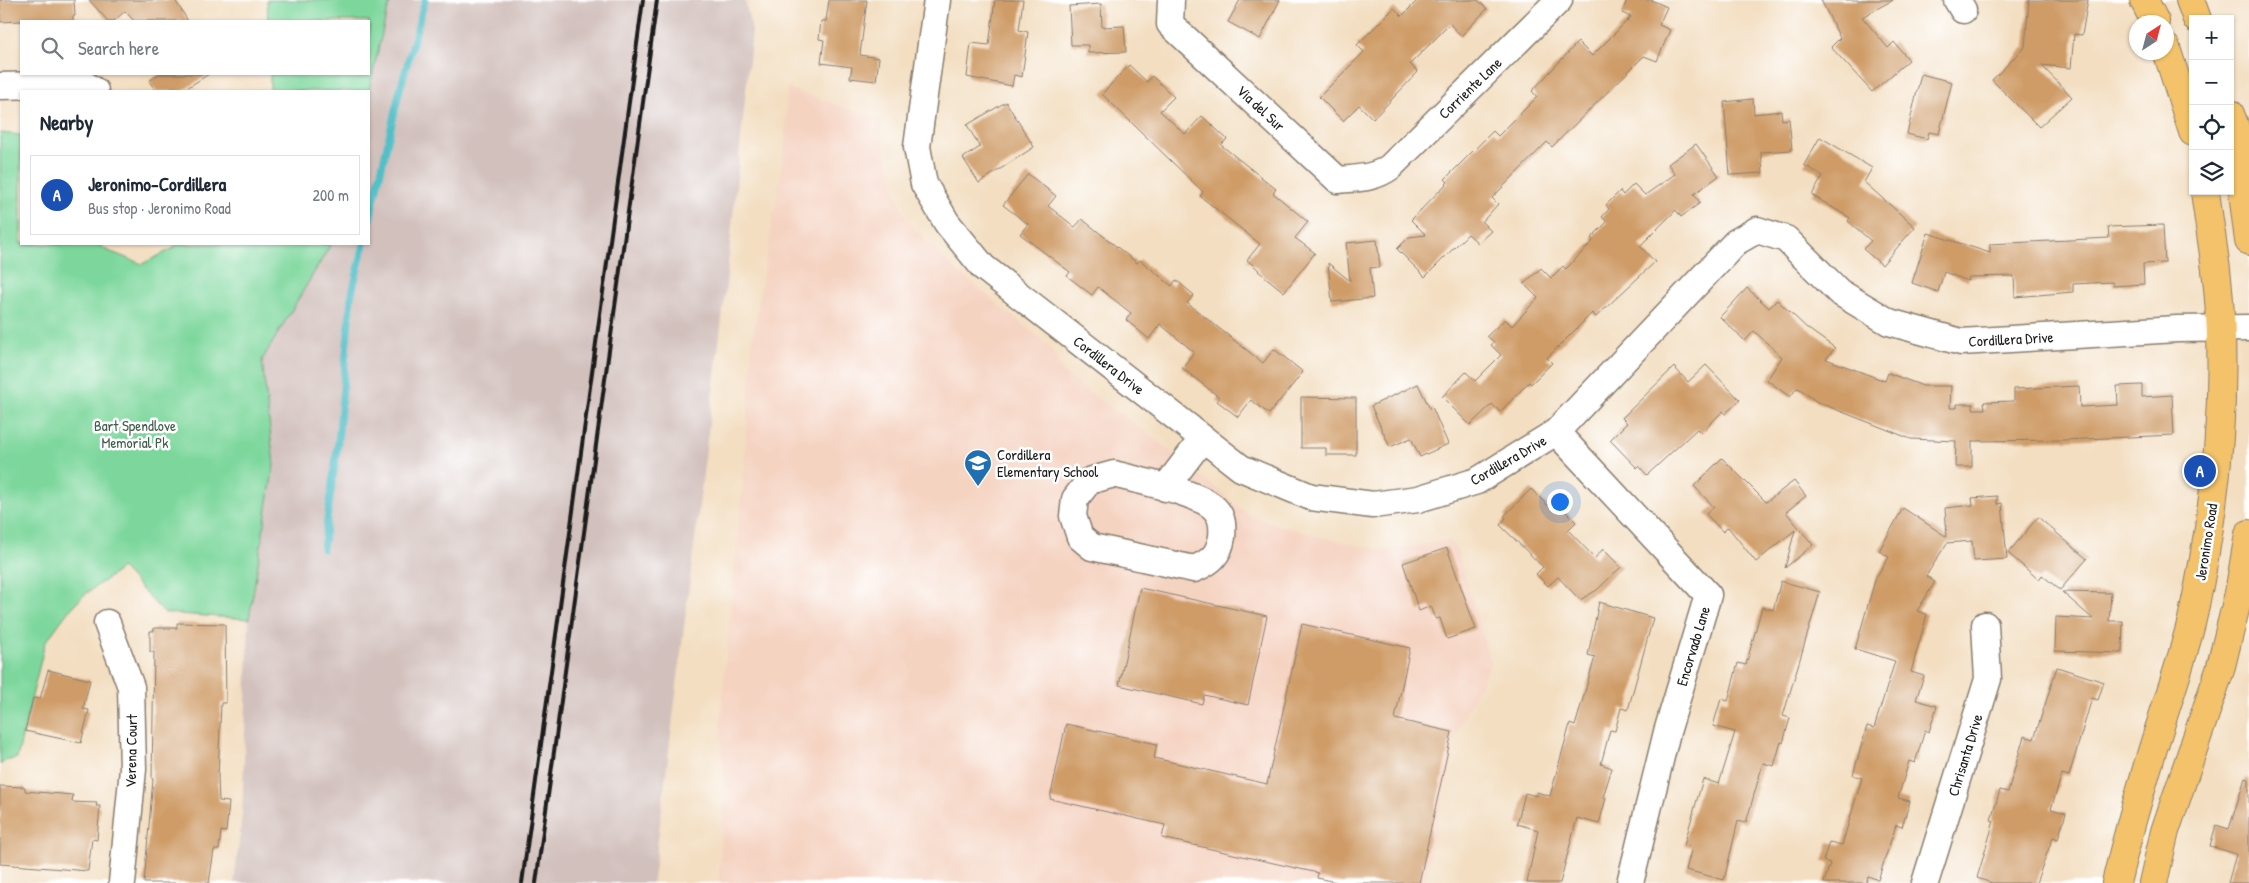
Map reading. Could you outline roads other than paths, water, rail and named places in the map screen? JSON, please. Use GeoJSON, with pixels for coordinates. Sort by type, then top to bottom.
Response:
{"type":"FeatureCollection","features":[{"type":"Feature","properties":{"kind":"main road"},"geometry":{"type":"LineString","coordinates":[[2144,0],[2152,15]]}},
{"type":"Feature","properties":{"kind":"main road"},"geometry":{"type":"LineString","coordinates":[[2190,0],[2196,15]]}},
{"type":"Feature","properties":{"kind":"main road"},"geometry":{"type":"LineString","coordinates":[[2170,60],[2189,120]]}},
{"type":"Feature","properties":{"kind":"main road"},"geometry":{"type":"LineString","coordinates":[[2234,124],[2249,241]]}},
{"type":"Feature","properties":{"kind":"main road","name":"Jeronimo Road"},"geometry":{"type":"LineString","coordinates":[[2116,883],[2137,800],[2193,616],[2206,551],[2220,433],[2220,329],[2218,288],[2206,195]]}},
{"type":"Feature","properties":{"kind":"main road"},"geometry":{"type":"LineString","coordinates":[[2153,883],[2165,831],[2220,670],[2238,594],[2249,534]]}},
{"type":"Feature","properties":{"kind":"street","name":"Cordillera Drive"},"geometry":{"type":"LineString","coordinates":[[937,0],[917,147],[924,184],[946,223],[983,267],[1241,468],[1311,497],[1373,505],[1418,500],[1477,481],[1556,432],[1736,242],[1757,230],[1786,239],[1840,292],[1889,322],[1961,342],[2177,329],[2249,328]]}},
{"type":"Feature","properties":{"kind":"street","name":"Via del Sur"},"geometry":{"type":"LineString","coordinates":[[1171,0],[1170,24],[1338,180],[1380,174]]}},
{"type":"Feature","properties":{"kind":"street","name":"Corriente Lane"},"geometry":{"type":"LineString","coordinates":[[1380,174],[1398,159],[1559,0]]}},
{"type":"Feature","properties":{"kind":"street"},"geometry":{"type":"LineString","coordinates":[[0,86],[90,88]]}},
{"type":"Feature","properties":{"kind":"street","name":"Encorvado Lane"},"geometry":{"type":"LineString","coordinates":[[1556,432],[1708,595],[1667,732],[1630,883]]}},
{"type":"Feature","properties":{"kind":"street"},"geometry":{"type":"LineString","coordinates":[[1165,488],[1203,438]]}},
{"type":"Feature","properties":{"kind":"street"},"geometry":{"type":"LineString","coordinates":[[1114,474],[1165,488],[1199,499],[1215,509],[1224,523],[1220,550],[1208,563],[1194,569],[1092,547],[1080,537],[1073,516],[1075,499],[1089,480],[1114,474]]}},
{"type":"Feature","properties":{"kind":"street","name":"Verena Court"},"geometry":{"type":"LineString","coordinates":[[107,623],[131,687],[133,769],[122,883]]}},
{"type":"Feature","properties":{"kind":"street","name":"Chrisanta Drive"},"geometry":{"type":"LineString","coordinates":[[1925,883],[1988,679],[1985,625]]}},
{"type":"Feature","properties":{"kind":"waterway"},"geometry":{"type":"LineString","coordinates":[[370,219],[399,93],[425,0]]}},
{"type":"Feature","properties":{"kind":"waterway"},"geometry":{"type":"LineString","coordinates":[[323,549],[338,442],[351,297],[364,245]]}},
{"type":"Feature","properties":{"kind":"railway"},"geometry":{"type":"LineString","coordinates":[[522,883],[643,0]]}},
{"type":"Feature","properties":{"kind":"railway"},"geometry":{"type":"LineString","coordinates":[[536,883],[657,0]]}},
{"type":"Feature","properties":{"kind":"place","name":"Jeronimo-Cordillera"},"geometry":{"type":"Point","coordinates":[2200,471]}},
{"type":"Feature","properties":{"kind":"place","name":"Cordillera Elementary School"},"geometry":{"type":"Point","coordinates":[978,487]}},
{"type":"Feature","properties":{"kind":"park label","name":"Bart Spendlove Memorial Pk"},"geometry":{"type":"Point","coordinates":[135,434]}}]}
